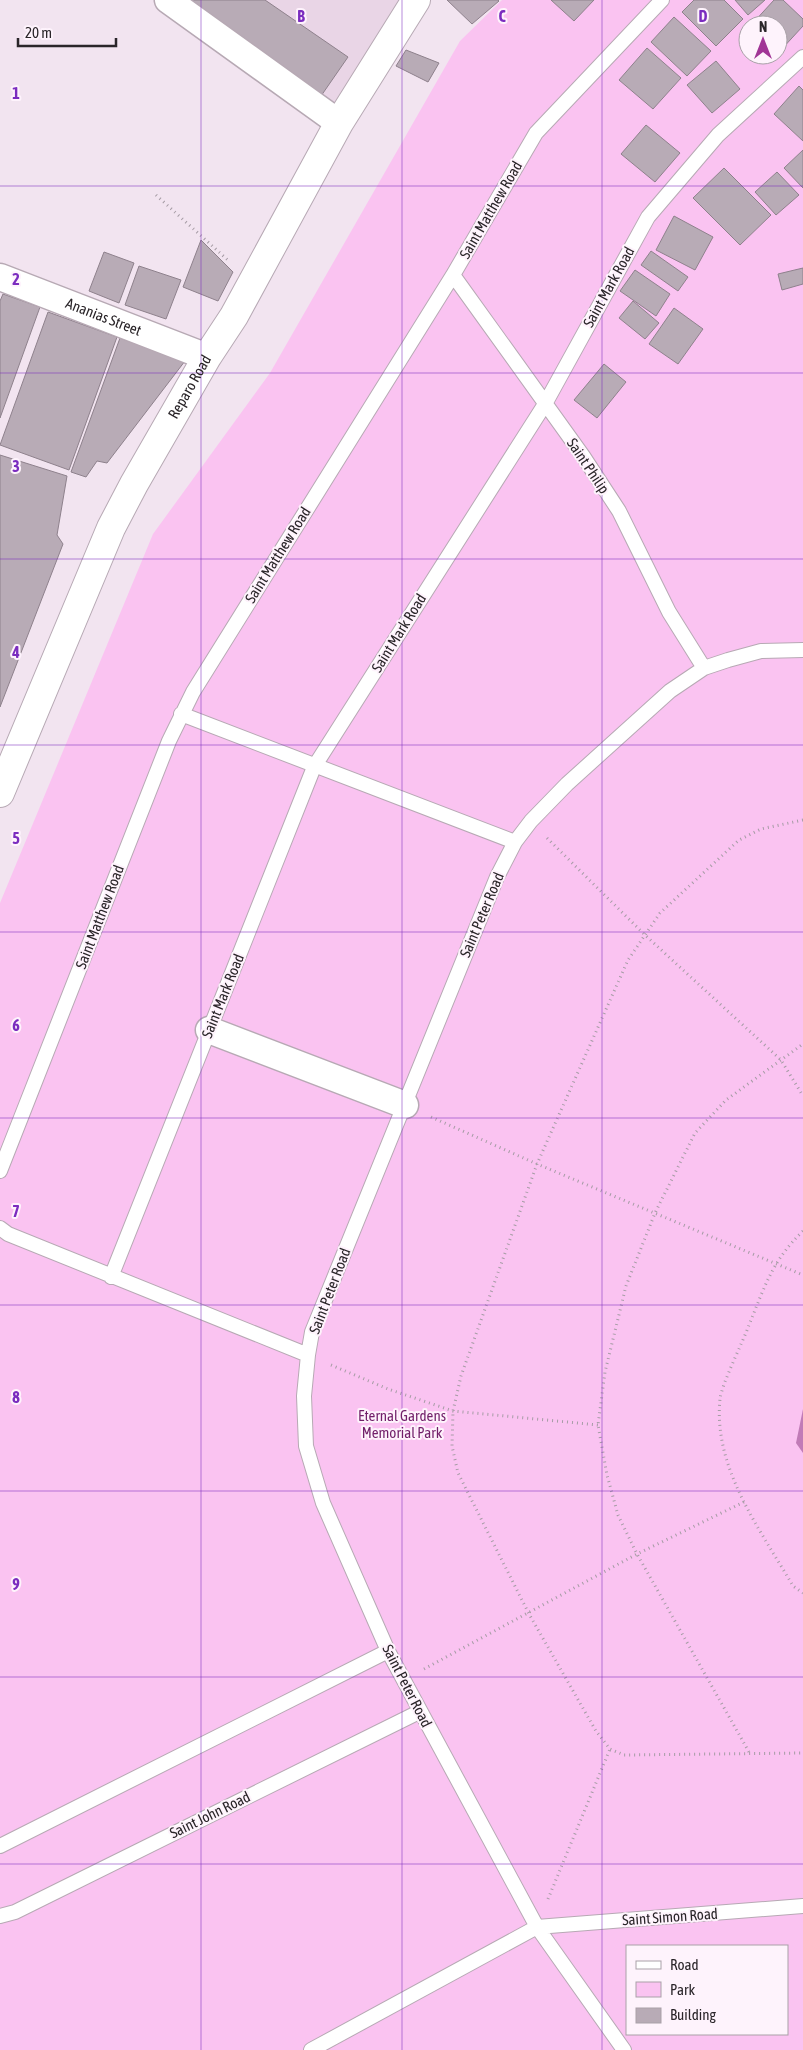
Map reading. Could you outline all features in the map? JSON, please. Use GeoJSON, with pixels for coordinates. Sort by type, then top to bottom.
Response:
{"type":"FeatureCollection","features":[{"type":"Feature","properties":{"kind":"street"},"geometry":{"type":"LineString","coordinates":[[168,0],[339,123]]}},
{"type":"Feature","properties":{"kind":"street","name":"Reparo Road"},"geometry":{"type":"LineString","coordinates":[[0,793],[111,528],[134,484],[207,357],[234,316],[339,123],[416,0]]}},
{"type":"Feature","properties":{"kind":"street","name":"Ananias Street"},"geometry":{"type":"LineString","coordinates":[[0,277],[207,357]]}},
{"type":"Feature","properties":{"kind":"street"},"geometry":{"type":"LineString","coordinates":[[209,1030],[405,1105]]}},
{"type":"Feature","properties":{"kind":"lane","name":"Saint Matthew Road"},"geometry":{"type":"LineString","coordinates":[[0,1171],[181,714],[193,692],[454,275],[536,133],[662,0]]}},
{"type":"Feature","properties":{"kind":"lane","name":"Saint Mark Road"},"geometry":{"type":"LineString","coordinates":[[110,1277],[314,767],[545,404],[648,217],[718,135],[803,57]]}},
{"type":"Feature","properties":{"kind":"lane","name":"Saint Philip"},"geometry":{"type":"LineString","coordinates":[[454,275],[619,511],[669,612],[704,668]]}},
{"type":"Feature","properties":{"kind":"lane","name":"Saint Peter Road"},"geometry":{"type":"LineString","coordinates":[[624,2050],[537,1927],[419,1712],[388,1651],[323,1503],[306,1446],[304,1396],[308,1355],[312,1332],[497,877],[515,842],[567,784],[670,691],[704,668],[761,651],[803,650]]}},
{"type":"Feature","properties":{"kind":"lane"},"geometry":{"type":"LineString","coordinates":[[181,714],[314,767],[515,842]]}},
{"type":"Feature","properties":{"kind":"lane"},"geometry":{"type":"LineString","coordinates":[[0,1228],[8,1234],[110,1277],[308,1355]]}},
{"type":"Feature","properties":{"kind":"lane"},"geometry":{"type":"LineString","coordinates":[[0,1846],[388,1651]]}},
{"type":"Feature","properties":{"kind":"lane","name":"Saint John Road"},"geometry":{"type":"LineString","coordinates":[[0,1916],[15,1912],[419,1712]]}},
{"type":"Feature","properties":{"kind":"lane","name":"Saint Simon Road"},"geometry":{"type":"LineString","coordinates":[[537,1927],[803,1906]]}},
{"type":"Feature","properties":{"kind":"lane"},"geometry":{"type":"LineString","coordinates":[[311,2050],[537,1927]]}},
{"type":"Feature","properties":{"kind":"path"},"geometry":{"type":"LineString","coordinates":[[156,195],[253,282]]}},
{"type":"Feature","properties":{"kind":"path"},"geometry":{"type":"LineString","coordinates":[[803,820],[761,829],[740,840],[660,914],[628,960],[537,1164],[461,1376],[454,1411],[452,1446],[458,1473],[529,1614],[596,1731],[610,1749],[624,1755],[749,1752],[803,1753]]}},
{"type":"Feature","properties":{"kind":"path"},"geometry":{"type":"LineString","coordinates":[[531,822],[645,935],[781,1060],[803,1096]]}},
{"type":"Feature","properties":{"kind":"path"},"geometry":{"type":"LineString","coordinates":[[749,1752],[637,1554],[618,1515],[607,1475],[598,1425],[612,1338],[626,1286],[655,1213],[695,1133],[726,1100],[803,1044]]}},
{"type":"Feature","properties":{"kind":"path"},"geometry":{"type":"LineString","coordinates":[[405,1105],[537,1164],[803,1274]]}},
{"type":"Feature","properties":{"kind":"path"},"geometry":{"type":"LineString","coordinates":[[803,1231],[775,1263],[720,1397],[720,1430],[725,1457],[744,1502],[793,1586],[803,1594]]}},
{"type":"Feature","properties":{"kind":"path"},"geometry":{"type":"LineString","coordinates":[[308,1355],[388,1389],[454,1411],[598,1425]]}},
{"type":"Feature","properties":{"kind":"path"},"geometry":{"type":"LineString","coordinates":[[403,1680],[529,1614],[637,1554],[744,1502]]}},
{"type":"Feature","properties":{"kind":"path"},"geometry":{"type":"LineString","coordinates":[[537,1927],[610,1749]]}},
{"type":"Feature","properties":{"kind":"shaded area"},"geometry":{"type":"Polygon","coordinates":[[[178,0],[411,0],[336,110],[178,0]]]}},
{"type":"Feature","properties":{"kind":"shaded area"},"geometry":{"type":"Polygon","coordinates":[[[803,1409],[803,1453],[796,1443],[803,1409]]]}},
{"type":"Feature","properties":{"kind":"green space","name":"Eternal Gardens Memorial Park"},"geometry":{"type":"Polygon","coordinates":[[[502,0],[803,0],[803,2050],[0,2050],[0,903],[153,534],[270,373],[460,41],[502,0]]]}},
{"type":"Feature","properties":{"kind":"building"},"geometry":{"type":"Polygon","coordinates":[[[181,0],[265,0],[348,57],[321,96],[181,0]]]}},
{"type":"Feature","properties":{"kind":"building"},"geometry":{"type":"Polygon","coordinates":[[[447,0],[498,0],[499,1],[472,24],[447,0]]]}},
{"type":"Feature","properties":{"kind":"building"},"geometry":{"type":"Polygon","coordinates":[[[551,0],[594,0],[574,21],[551,0]]]}},
{"type":"Feature","properties":{"kind":"building"},"geometry":{"type":"Polygon","coordinates":[[[694,0],[724,0],[739,15],[738,24],[716,46],[682,12],[694,0]]]}},
{"type":"Feature","properties":{"kind":"building"},"geometry":{"type":"Polygon","coordinates":[[[735,0],[765,0],[748,15],[735,0]]]}},
{"type":"Feature","properties":{"kind":"building"},"geometry":{"type":"Polygon","coordinates":[[[774,0],[783,0],[803,19],[803,26],[788,42],[788,15],[760,15],[774,0]]]}},
{"type":"Feature","properties":{"kind":"building"},"geometry":{"type":"Polygon","coordinates":[[[674,17],[711,51],[687,76],[651,42],[674,17]]]}},
{"type":"Feature","properties":{"kind":"building"},"geometry":{"type":"Polygon","coordinates":[[[647,48],[681,78],[653,109],[619,80],[647,48]]]}},
{"type":"Feature","properties":{"kind":"building"},"geometry":{"type":"Polygon","coordinates":[[[406,50],[439,63],[428,82],[396,66],[406,50]]]}},
{"type":"Feature","properties":{"kind":"building"},"geometry":{"type":"Polygon","coordinates":[[[716,61],[740,89],[712,113],[687,85],[716,61]]]}},
{"type":"Feature","properties":{"kind":"building"},"geometry":{"type":"Polygon","coordinates":[[[799,86],[803,90],[803,141],[774,114],[799,86]]]}},
{"type":"Feature","properties":{"kind":"building"},"geometry":{"type":"Polygon","coordinates":[[[646,125],[680,153],[655,182],[621,154],[646,125]]]}},
{"type":"Feature","properties":{"kind":"building"},"geometry":{"type":"Polygon","coordinates":[[[803,150],[803,188],[784,168],[803,150]]]}},
{"type":"Feature","properties":{"kind":"building"},"geometry":{"type":"Polygon","coordinates":[[[724,168],[771,215],[740,245],[693,198],[724,168]]]}},
{"type":"Feature","properties":{"kind":"building"},"geometry":{"type":"Polygon","coordinates":[[[777,172],[799,195],[776,215],[755,192],[777,172]]]}},
{"type":"Feature","properties":{"kind":"building"},"geometry":{"type":"Polygon","coordinates":[[[674,216],[713,237],[695,270],[656,250],[674,216]]]}},
{"type":"Feature","properties":{"kind":"building"},"geometry":{"type":"Polygon","coordinates":[[[201,240],[233,272],[218,301],[183,287],[201,240]]]}},
{"type":"Feature","properties":{"kind":"building"},"geometry":{"type":"Polygon","coordinates":[[[651,251],[688,277],[678,291],[641,265],[651,251]]]}},
{"type":"Feature","properties":{"kind":"building"},"geometry":{"type":"Polygon","coordinates":[[[104,252],[134,263],[119,303],[89,291],[104,252]]]}},
{"type":"Feature","properties":{"kind":"building"},"geometry":{"type":"Polygon","coordinates":[[[139,266],[181,280],[166,319],[125,305],[139,266]]]}},
{"type":"Feature","properties":{"kind":"building"},"geometry":{"type":"Polygon","coordinates":[[[803,268],[803,284],[782,290],[778,274],[803,268]]]}},
{"type":"Feature","properties":{"kind":"building"},"geometry":{"type":"Polygon","coordinates":[[[635,270],[670,294],[656,316],[620,291],[635,270]]]}},
{"type":"Feature","properties":{"kind":"building"},"geometry":{"type":"Polygon","coordinates":[[[3,294],[40,307],[0,418],[0,301],[3,294]]]}},
{"type":"Feature","properties":{"kind":"building"},"geometry":{"type":"Polygon","coordinates":[[[633,301],[659,323],[645,339],[619,318],[633,301]]]}},
{"type":"Feature","properties":{"kind":"building"},"geometry":{"type":"Polygon","coordinates":[[[674,308],[703,329],[678,364],[649,344],[674,308]]]}},
{"type":"Feature","properties":{"kind":"building"},"geometry":{"type":"Polygon","coordinates":[[[48,312],[117,337],[69,470],[0,445],[48,312]]]}},
{"type":"Feature","properties":{"kind":"building"},"geometry":{"type":"Polygon","coordinates":[[[120,338],[185,361],[107,463],[97,461],[86,477],[71,472],[120,338]]]}},
{"type":"Feature","properties":{"kind":"building"},"geometry":{"type":"Polygon","coordinates":[[[604,364],[626,382],[597,418],[574,400],[604,364]]]}},
{"type":"Feature","properties":{"kind":"building"},"geometry":{"type":"Polygon","coordinates":[[[0,455],[67,476],[57,535],[63,544],[0,707],[0,455]]]}}]}
